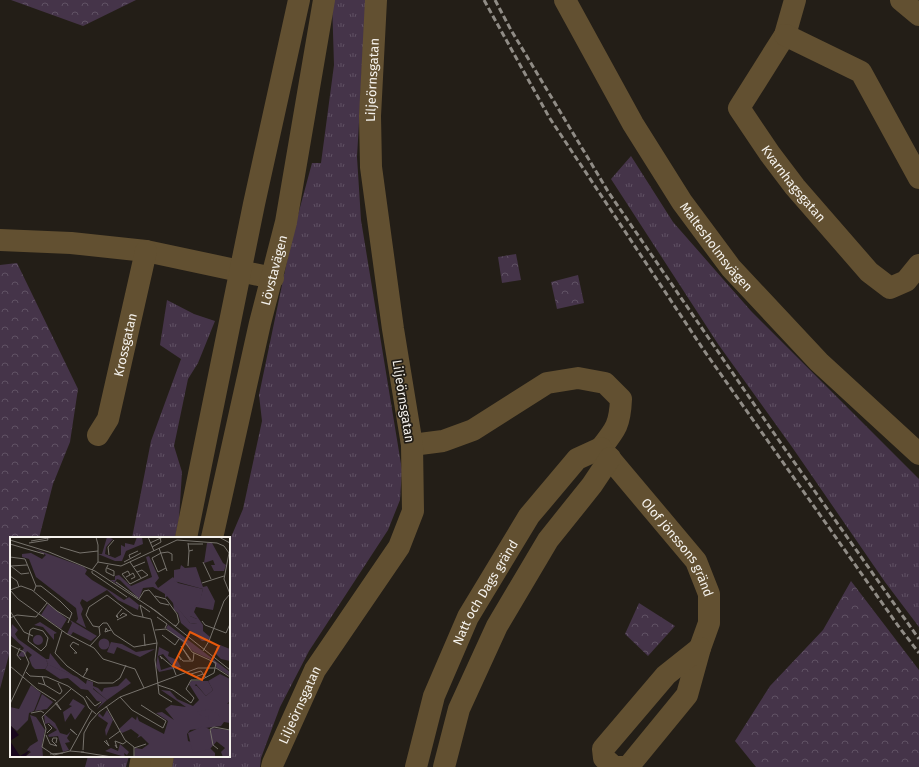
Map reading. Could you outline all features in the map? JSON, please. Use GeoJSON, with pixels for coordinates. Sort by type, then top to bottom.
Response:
{"type":"FeatureCollection","features":[{"type":"Feature","properties":{"kind":"street"},"geometry":{"type":"LineString","coordinates":[[186,537],[254,204],[299,0]]}},
{"type":"Feature","properties":{"kind":"street","name":"Lövstavägen"},"geometry":{"type":"LineString","coordinates":[[212,537],[260,323],[273,278],[286,222],[324,0]]}},
{"type":"Feature","properties":{"kind":"street","name":"Liljeörnsgatan"},"geometry":{"type":"LineString","coordinates":[[272,767],[315,670],[399,547],[412,511],[412,445],[393,329],[371,167],[370,116],[376,0]]}},
{"type":"Feature","properties":{"kind":"street","name":"Maltesholmsvägen"},"geometry":{"type":"LineString","coordinates":[[565,0],[633,124],[682,202],[731,268],[819,362],[919,454]]}},
{"type":"Feature","properties":{"kind":"street","name":"Kvarnhagsgatan"},"geometry":{"type":"LineString","coordinates":[[794,0],[785,34],[739,108],[782,171],[869,272],[890,288],[906,281],[919,265]]}},
{"type":"Feature","properties":{"kind":"street"},"geometry":{"type":"LineString","coordinates":[[901,0],[919,15]]}},
{"type":"Feature","properties":{"kind":"street"},"geometry":{"type":"LineString","coordinates":[[785,34],[860,72],[919,178]]}},
{"type":"Feature","properties":{"kind":"street"},"geometry":{"type":"LineString","coordinates":[[0,240],[71,243],[146,251],[273,278]]}},
{"type":"Feature","properties":{"kind":"street","name":"Krossgatan"},"geometry":{"type":"LineString","coordinates":[[98,435],[108,419],[146,251]]}},
{"type":"Feature","properties":{"kind":"street","name":"Natt och Dags gränd"},"geometry":{"type":"LineString","coordinates":[[412,445],[443,441],[473,430],[547,384],[578,378],[605,383],[620,399],[620,417],[612,433],[592,485],[548,540],[498,626],[459,709],[444,767]]}},
{"type":"Feature","properties":{"kind":"street","name":"Natt och Dags gränd"},"geometry":{"type":"LineString","coordinates":[[416,767],[434,696],[468,617],[529,516],[577,459],[605,453]]}},
{"type":"Feature","properties":{"kind":"street","name":"Olof Jönssons gränd"},"geometry":{"type":"LineString","coordinates":[[605,453],[696,561],[709,594],[709,623],[700,648],[687,695],[628,767]]}},
{"type":"Feature","properties":{"kind":"street"},"geometry":{"type":"LineString","coordinates":[[622,767],[614,767],[604,758],[603,749],[666,675],[700,648]]}},
{"type":"Feature","properties":{"kind":"street"},"geometry":{"type":"LineString","coordinates":[[140,767],[142,757]]}},
{"type":"Feature","properties":{"kind":"street"},"geometry":{"type":"LineString","coordinates":[[161,767],[163,757]]}},
{"type":"Feature","properties":{"kind":"green space"},"geometry":{"type":"Polygon","coordinates":[[[11,0],[136,0],[83,26],[11,0]]]}},
{"type":"Feature","properties":{"kind":"green space"},"geometry":{"type":"Polygon","coordinates":[[[332,0],[366,0],[357,157],[361,220],[402,470],[400,500],[388,530],[309,651],[280,707],[261,758],[260,767],[172,767],[174,757],[230,757],[230,540],[243,509],[262,421],[259,395],[292,237],[312,163],[321,163],[334,65],[332,0]]]}},
{"type":"Feature","properties":{"kind":"green space"},"geometry":{"type":"Polygon","coordinates":[[[631,156],[673,222],[751,311],[919,479],[919,627],[885,582],[792,447],[718,344],[611,179],[631,156]]]}},
{"type":"Feature","properties":{"kind":"green space"},"geometry":{"type":"Polygon","coordinates":[[[516,254],[521,280],[502,283],[498,257],[516,254]]]}},
{"type":"Feature","properties":{"kind":"green space"},"geometry":{"type":"Polygon","coordinates":[[[17,263],[78,389],[70,442],[53,484],[39,537],[10,537],[10,651],[0,689],[0,265],[17,263]]]}},
{"type":"Feature","properties":{"kind":"green space"},"geometry":{"type":"Polygon","coordinates":[[[578,275],[584,303],[557,309],[551,282],[578,275]]]}},
{"type":"Feature","properties":{"kind":"green space"},"geometry":{"type":"Polygon","coordinates":[[[167,300],[194,314],[215,321],[198,363],[188,379],[174,446],[182,472],[179,519],[175,537],[132,537],[151,441],[181,359],[160,345],[167,300]]]}},
{"type":"Feature","properties":{"kind":"green space"},"geometry":{"type":"Polygon","coordinates":[[[851,581],[919,670],[919,767],[756,767],[735,741],[770,686],[823,630],[851,581]]]}},
{"type":"Feature","properties":{"kind":"green space"},"geometry":{"type":"Polygon","coordinates":[[[639,603],[675,626],[648,656],[625,634],[639,603]]]}},
{"type":"Feature","properties":{"kind":"green space"},"geometry":{"type":"Polygon","coordinates":[[[88,757],[129,757],[126,767],[85,767],[88,757]]]}},
{"type":"Feature","properties":{"kind":"railway"},"geometry":{"type":"LineString","coordinates":[[484,0],[549,117],[703,349],[899,627],[919,653]]}},
{"type":"Feature","properties":{"kind":"railway"},"geometry":{"type":"LineString","coordinates":[[495,0],[511,30],[609,193],[780,442],[919,639]]}}]}
